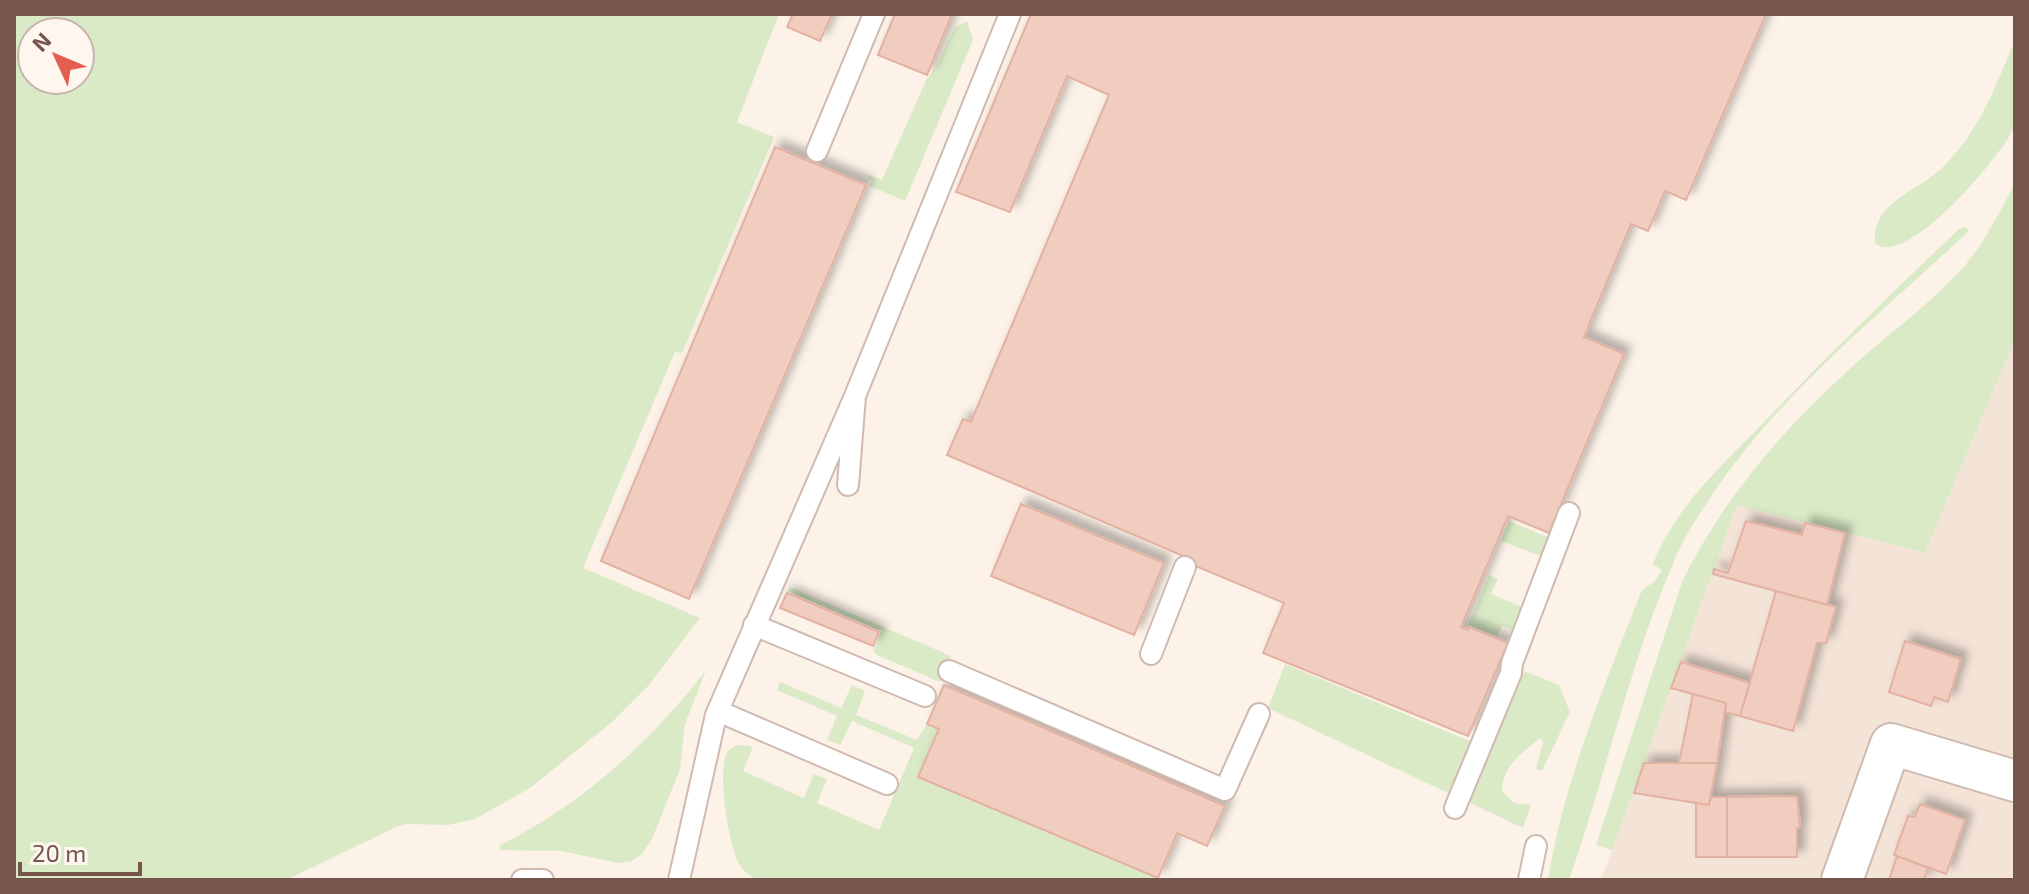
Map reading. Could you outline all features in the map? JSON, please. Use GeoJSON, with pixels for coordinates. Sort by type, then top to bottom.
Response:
{"type":"FeatureCollection","features":[{"type":"Feature","properties":{"kind":"street"},"geometry":{"type":"LineString","coordinates":[[1842,880],[1891,744],[2015,781]]}},
{"type":"Feature","properties":{"kind":"lane"},"geometry":{"type":"LineString","coordinates":[[817,151],[874,14]]}},
{"type":"Feature","properties":{"kind":"lane"},"geometry":{"type":"LineString","coordinates":[[679,880],[704,760],[718,711],[855,396],[1009,14]]}},
{"type":"Feature","properties":{"kind":"lane"},"geometry":{"type":"LineString","coordinates":[[848,485],[855,396]]}},
{"type":"Feature","properties":{"kind":"lane"},"geometry":{"type":"LineString","coordinates":[[1455,808],[1511,673],[1512,663],[1569,513]]}},
{"type":"Feature","properties":{"kind":"lane"},"geometry":{"type":"LineString","coordinates":[[1151,654],[1185,567]]}},
{"type":"Feature","properties":{"kind":"lane"},"geometry":{"type":"LineString","coordinates":[[754,625],[925,696]]}},
{"type":"Feature","properties":{"kind":"lane"},"geometry":{"type":"LineString","coordinates":[[949,671],[1225,790],[1259,714]]}},
{"type":"Feature","properties":{"kind":"lane"},"geometry":{"type":"LineString","coordinates":[[718,711],[887,784]]}},
{"type":"Feature","properties":{"kind":"lane"},"geometry":{"type":"LineString","coordinates":[[1529,880],[1536,846]]}},
{"type":"Feature","properties":{"kind":"lane"},"geometry":{"type":"LineString","coordinates":[[522,880],[543,880]]}},
{"type":"Feature","properties":{"kind":"shaded area"},"geometry":{"type":"Polygon","coordinates":[[[2015,339],[2015,880],[1601,880],[1737,505],[1925,553],[2015,339]]]}},
{"type":"Feature","properties":{"kind":"green space"},"geometry":{"type":"Polygon","coordinates":[[[14,14],[779,14],[737,122],[774,137],[682,353],[675,352],[583,568],[700,618],[648,686],[612,722],[530,788],[475,819],[448,825],[406,824],[396,827],[286,880],[14,880],[14,14]]]}},
{"type":"Feature","properties":{"kind":"green space"},"geometry":{"type":"Polygon","coordinates":[[[967,21],[973,40],[905,201],[870,186],[872,181],[869,175],[882,180],[927,78],[936,67],[954,28],[967,21]]]}},
{"type":"Feature","properties":{"kind":"green space"},"geometry":{"type":"Polygon","coordinates":[[[2015,40],[2017,110],[2014,127],[2006,141],[1973,183],[1929,226],[1907,241],[1889,247],[1875,243],[1880,218],[1888,208],[1942,168],[1966,139],[1985,108],[2015,40]]]}},
{"type":"Feature","properties":{"kind":"green space"},"geometry":{"type":"Polygon","coordinates":[[[2015,182],[2015,339],[1925,553],[1737,505],[1612,850],[1596,845],[1682,582],[1713,526],[1771,449],[1815,402],[1961,270],[1984,239],[2015,182]]]}},
{"type":"Feature","properties":{"kind":"green space"},"geometry":{"type":"Polygon","coordinates":[[[1966,227],[1969,231],[1800,388],[1739,458],[1698,516],[1678,552],[1646,632],[1569,880],[1548,880],[1564,806],[1587,733],[1642,590],[1654,582],[1662,570],[1653,564],[1675,522],[1719,468],[1816,369],[1960,228],[1966,227]]]}},
{"type":"Feature","properties":{"kind":"green space"},"geometry":{"type":"Polygon","coordinates":[[[1509,521],[1547,537],[1551,528],[1557,530],[1546,558],[1501,541],[1509,521]]]}},
{"type":"Feature","properties":{"kind":"green space"},"geometry":{"type":"Polygon","coordinates":[[[1489,575],[1498,579],[1491,594],[1522,607],[1512,630],[1502,626],[1497,637],[1468,625],[1489,575]]]}},
{"type":"Feature","properties":{"kind":"green space"},"geometry":{"type":"Polygon","coordinates":[[[790,587],[951,656],[940,682],[877,655],[873,651],[881,631],[787,591],[790,587]]]}},
{"type":"Feature","properties":{"kind":"green space"},"geometry":{"type":"Polygon","coordinates":[[[1285,664],[1474,743],[1450,794],[1268,708],[1285,664]]]}},
{"type":"Feature","properties":{"kind":"green space"},"geometry":{"type":"Polygon","coordinates":[[[706,670],[685,724],[680,769],[652,839],[642,854],[632,861],[618,863],[562,851],[500,850],[500,845],[559,811],[613,770],[662,722],[706,670]]]}},
{"type":"Feature","properties":{"kind":"green space"},"geometry":{"type":"Polygon","coordinates":[[[1524,671],[1559,685],[1570,712],[1542,771],[1536,769],[1543,742],[1540,738],[1514,761],[1506,774],[1502,791],[1514,803],[1531,805],[1523,828],[1468,802],[1524,671]]]}},
{"type":"Feature","properties":{"kind":"green space"},"geometry":{"type":"Polygon","coordinates":[[[780,682],[841,708],[852,685],[865,691],[856,715],[917,740],[927,724],[939,729],[918,777],[1162,880],[756,880],[739,865],[731,839],[723,788],[725,759],[729,750],[738,745],[753,747],[743,771],[804,798],[814,774],[827,779],[817,803],[879,830],[914,748],[852,721],[840,745],[827,740],[837,716],[777,690],[780,682]]]}},
{"type":"Feature","properties":{"kind":"building"},"geometry":{"type":"Polygon","coordinates":[[[793,14],[832,14],[820,41],[787,27],[793,14]]]}},
{"type":"Feature","properties":{"kind":"building"},"geometry":{"type":"Polygon","coordinates":[[[895,14],[952,14],[927,75],[878,55],[895,14]]]}},
{"type":"Feature","properties":{"kind":"building"},"geometry":{"type":"Polygon","coordinates":[[[1031,14],[1766,14],[1686,200],[1665,191],[1648,231],[1631,224],[1584,337],[1624,354],[1549,533],[1508,516],[1461,627],[1468,630],[1469,627],[1508,643],[1468,736],[1263,653],[1284,603],[1186,562],[1188,558],[947,455],[963,419],[971,422],[1109,95],[1067,76],[1010,212],[956,192],[1031,14]]]}},
{"type":"Feature","properties":{"kind":"building"},"geometry":{"type":"Polygon","coordinates":[[[775,147],[866,185],[689,599],[601,561],[775,147]]]}},
{"type":"Feature","properties":{"kind":"building"},"geometry":{"type":"Polygon","coordinates":[[[1021,504],[1164,563],[1134,635],[991,576],[1021,504]]]}},
{"type":"Feature","properties":{"kind":"building"},"geometry":{"type":"Polygon","coordinates":[[[1746,521],[1802,535],[1805,523],[1845,533],[1827,605],[1713,574],[1714,569],[1728,573],[1746,521]]]}},
{"type":"Feature","properties":{"kind":"building"},"geometry":{"type":"Polygon","coordinates":[[[1776,591],[1836,607],[1826,643],[1817,643],[1793,731],[1740,716],[1776,591]]]}},
{"type":"Feature","properties":{"kind":"building"},"geometry":{"type":"Polygon","coordinates":[[[787,593],[879,632],[873,646],[780,608],[787,593]]]}},
{"type":"Feature","properties":{"kind":"building"},"geometry":{"type":"Polygon","coordinates":[[[1905,641],[1961,659],[1948,702],[1934,697],[1931,706],[1889,692],[1905,641]]]}},
{"type":"Feature","properties":{"kind":"building"},"geometry":{"type":"Polygon","coordinates":[[[1681,662],[1750,683],[1740,716],[1725,712],[1726,703],[1671,688],[1681,662]]]}},
{"type":"Feature","properties":{"kind":"building"},"geometry":{"type":"Polygon","coordinates":[[[944,685],[1225,806],[1207,846],[1177,833],[1158,878],[918,777],[939,729],[927,724],[944,685]]]}},
{"type":"Feature","properties":{"kind":"building"},"geometry":{"type":"Polygon","coordinates":[[[1693,694],[1726,703],[1717,763],[1679,763],[1693,694]]]}},
{"type":"Feature","properties":{"kind":"building"},"geometry":{"type":"Polygon","coordinates":[[[1644,763],[1717,763],[1709,805],[1634,793],[1644,763]]]}},
{"type":"Feature","properties":{"kind":"building"},"geometry":{"type":"Polygon","coordinates":[[[1797,796],[1800,827],[1797,828],[1797,857],[1727,857],[1727,797],[1797,796]]]}},
{"type":"Feature","properties":{"kind":"building"},"geometry":{"type":"Polygon","coordinates":[[[1711,797],[1727,797],[1727,857],[1696,857],[1696,803],[1709,805],[1711,797]]]}},
{"type":"Feature","properties":{"kind":"building"},"geometry":{"type":"Polygon","coordinates":[[[1920,804],[1965,820],[1946,874],[1894,855],[1908,816],[1915,817],[1920,804]]]}},
{"type":"Feature","properties":{"kind":"building"},"geometry":{"type":"Polygon","coordinates":[[[1897,856],[1928,868],[1924,880],[1889,880],[1897,856]]]}}]}
